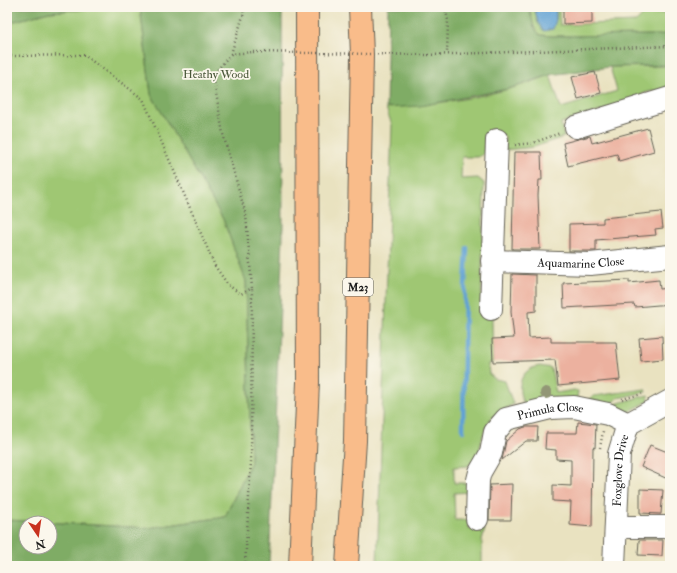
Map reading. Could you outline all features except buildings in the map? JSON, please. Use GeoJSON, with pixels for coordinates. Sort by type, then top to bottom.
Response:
{"type":"FeatureCollection","features":[{"type":"Feature","properties":{"kind":"highway"},"geometry":{"type":"LineString","coordinates":[[300,566],[308,382],[307,7]]}},
{"type":"Feature","properties":{"kind":"highway","name":"M23"},"geometry":{"type":"LineString","coordinates":[[347,566],[355,442],[362,55],[360,7]]}},
{"type":"Feature","properties":{"kind":"street"},"geometry":{"type":"LineString","coordinates":[[576,127],[670,98]]}},
{"type":"Feature","properties":{"kind":"street"},"geometry":{"type":"LineString","coordinates":[[491,309],[497,142]]}},
{"type":"Feature","properties":{"kind":"street","name":"Aquamarine Close"},"geometry":{"type":"LineString","coordinates":[[492,261],[590,264],[670,256]]}},
{"type":"Feature","properties":{"kind":"street","name":"Foxglove Drive"},"geometry":{"type":"LineString","coordinates":[[614,566],[619,454],[628,424],[670,401]]}},
{"type":"Feature","properties":{"kind":"street","name":"Primula Close"},"geometry":{"type":"LineString","coordinates":[[477,519],[478,480],[480,472],[491,453],[495,432],[506,419],[521,414],[550,408],[574,407],[608,414],[628,424]]}},
{"type":"Feature","properties":{"kind":"street"},"geometry":{"type":"LineString","coordinates":[[616,527],[670,527]]}},
{"type":"Feature","properties":{"kind":"path"},"geometry":{"type":"LineString","coordinates":[[242,7],[244,13],[232,54],[214,76],[222,134],[246,215],[252,288],[251,462],[245,566]]}},
{"type":"Feature","properties":{"kind":"path"},"geometry":{"type":"LineString","coordinates":[[445,7],[448,20],[447,54]]}},
{"type":"Feature","properties":{"kind":"path"},"geometry":{"type":"LineString","coordinates":[[232,54],[253,52],[428,55],[670,46]]}},
{"type":"Feature","properties":{"kind":"path"},"geometry":{"type":"LineString","coordinates":[[7,56],[84,55],[142,99],[215,266],[228,285],[241,294],[252,288]]}},
{"type":"Feature","properties":{"kind":"path"},"geometry":{"type":"LineString","coordinates":[[497,142],[511,145],[532,143],[576,127]]}},
{"type":"Feature","properties":{"kind":"green space"},"geometry":{"type":"Polygon","coordinates":[[[7,7],[114,7],[49,12],[7,23],[7,7]]]}},
{"type":"Feature","properties":{"kind":"green space"},"geometry":{"type":"Polygon","coordinates":[[[114,7],[140,7],[151,94],[223,219],[246,281],[251,462],[225,517],[148,528],[58,523],[58,515],[18,515],[18,521],[7,520],[7,23],[49,12],[114,7]]]}},
{"type":"Feature","properties":{"kind":"green space","name":"Heathy Wood"},"geometry":{"type":"Polygon","coordinates":[[[140,7],[282,7],[283,236],[269,566],[7,566],[7,520],[18,521],[18,555],[58,555],[58,523],[148,528],[225,517],[251,462],[246,281],[223,219],[151,94],[140,7]]]}},
{"type":"Feature","properties":{"kind":"green space"},"geometry":{"type":"Polygon","coordinates":[[[388,7],[529,7],[534,27],[540,35],[660,35],[670,32],[670,65],[610,67],[550,75],[508,89],[420,106],[386,108],[388,7]]]}},
{"type":"Feature","properties":{"kind":"green space"},"geometry":{"type":"Polygon","coordinates":[[[529,7],[534,7],[538,23],[556,20],[556,7],[559,7],[560,25],[636,22],[645,13],[670,13],[670,32],[660,35],[540,35],[534,27],[529,7]]]}},
{"type":"Feature","properties":{"kind":"green space"},"geometry":{"type":"Polygon","coordinates":[[[670,66],[670,92],[660,90],[644,93],[631,102],[561,123],[564,137],[534,147],[505,150],[505,136],[485,135],[484,154],[478,157],[462,157],[461,179],[478,178],[484,183],[481,315],[499,315],[492,318],[493,362],[488,364],[489,374],[495,379],[505,381],[513,404],[490,419],[483,435],[478,456],[468,466],[454,467],[454,483],[468,484],[471,492],[454,493],[455,520],[468,520],[469,528],[485,529],[482,540],[482,566],[377,566],[392,125],[386,108],[428,104],[490,94],[550,75],[561,108],[617,91],[610,67],[670,66]]]}},
{"type":"Feature","properties":{"kind":"green space"},"geometry":{"type":"Polygon","coordinates":[[[540,366],[551,368],[556,393],[574,390],[578,391],[577,398],[525,406],[520,393],[523,375],[527,371],[540,366]]]}},
{"type":"Feature","properties":{"kind":"green space"},"geometry":{"type":"Polygon","coordinates":[[[645,389],[646,392],[618,398],[610,404],[589,399],[594,396],[645,389]]]}},
{"type":"Feature","properties":{"kind":"green space"},"geometry":{"type":"Polygon","coordinates":[[[648,395],[649,401],[626,413],[614,409],[618,403],[648,395]]]}},
{"type":"Feature","properties":{"kind":"water"},"geometry":{"type":"Polygon","coordinates":[[[534,7],[556,7],[556,20],[553,29],[544,31],[538,23],[534,7]]]}},
{"type":"Feature","properties":{"kind":"waterway"},"geometry":{"type":"LineString","coordinates":[[463,431],[467,248]]}}]}
